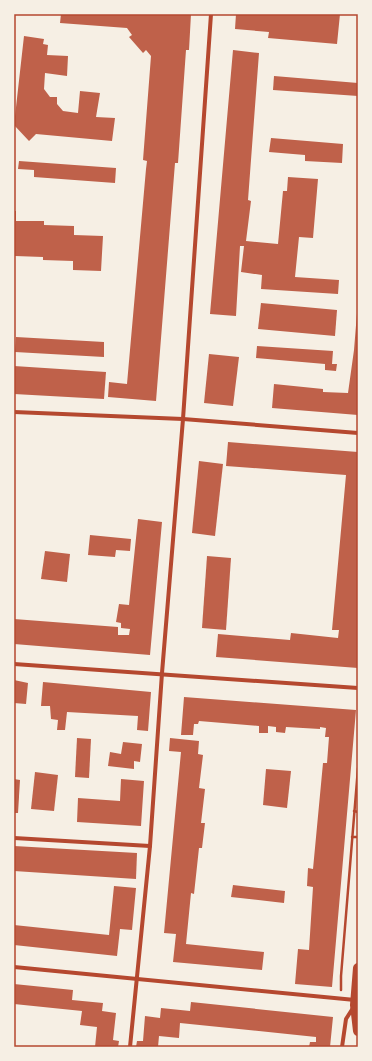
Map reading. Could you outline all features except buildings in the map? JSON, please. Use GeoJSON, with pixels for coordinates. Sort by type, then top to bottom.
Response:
{"type":"FeatureCollection","features":[{"type":"Feature","properties":{"kind":"main road"},"geometry":{"type":"LineString","coordinates":[[358,968],[355,1003],[358,1031]]}},
{"type":"Feature","properties":{"kind":"street"},"geometry":{"type":"LineString","coordinates":[[130,1047],[150,846],[162,673],[183,420],[211,14]]}},
{"type":"Feature","properties":{"kind":"street"},"geometry":{"type":"LineString","coordinates":[[14,412],[183,420],[358,433]]}},
{"type":"Feature","properties":{"kind":"street"},"geometry":{"type":"LineString","coordinates":[[14,664],[162,673],[358,688]]}},
{"type":"Feature","properties":{"kind":"street"},"geometry":{"type":"LineString","coordinates":[[14,838],[150,846]]}},
{"type":"Feature","properties":{"kind":"street"},"geometry":{"type":"LineString","coordinates":[[14,967],[137,980],[342,998],[355,1003],[346,1019],[342,1047]]}},
{"type":"Feature","properties":{"kind":"path"},"geometry":{"type":"LineString","coordinates":[[342,998],[340,976],[358,768]]}},
{"type":"Feature","properties":{"kind":"path"},"geometry":{"type":"LineString","coordinates":[[352,837],[358,837]]}}]}
